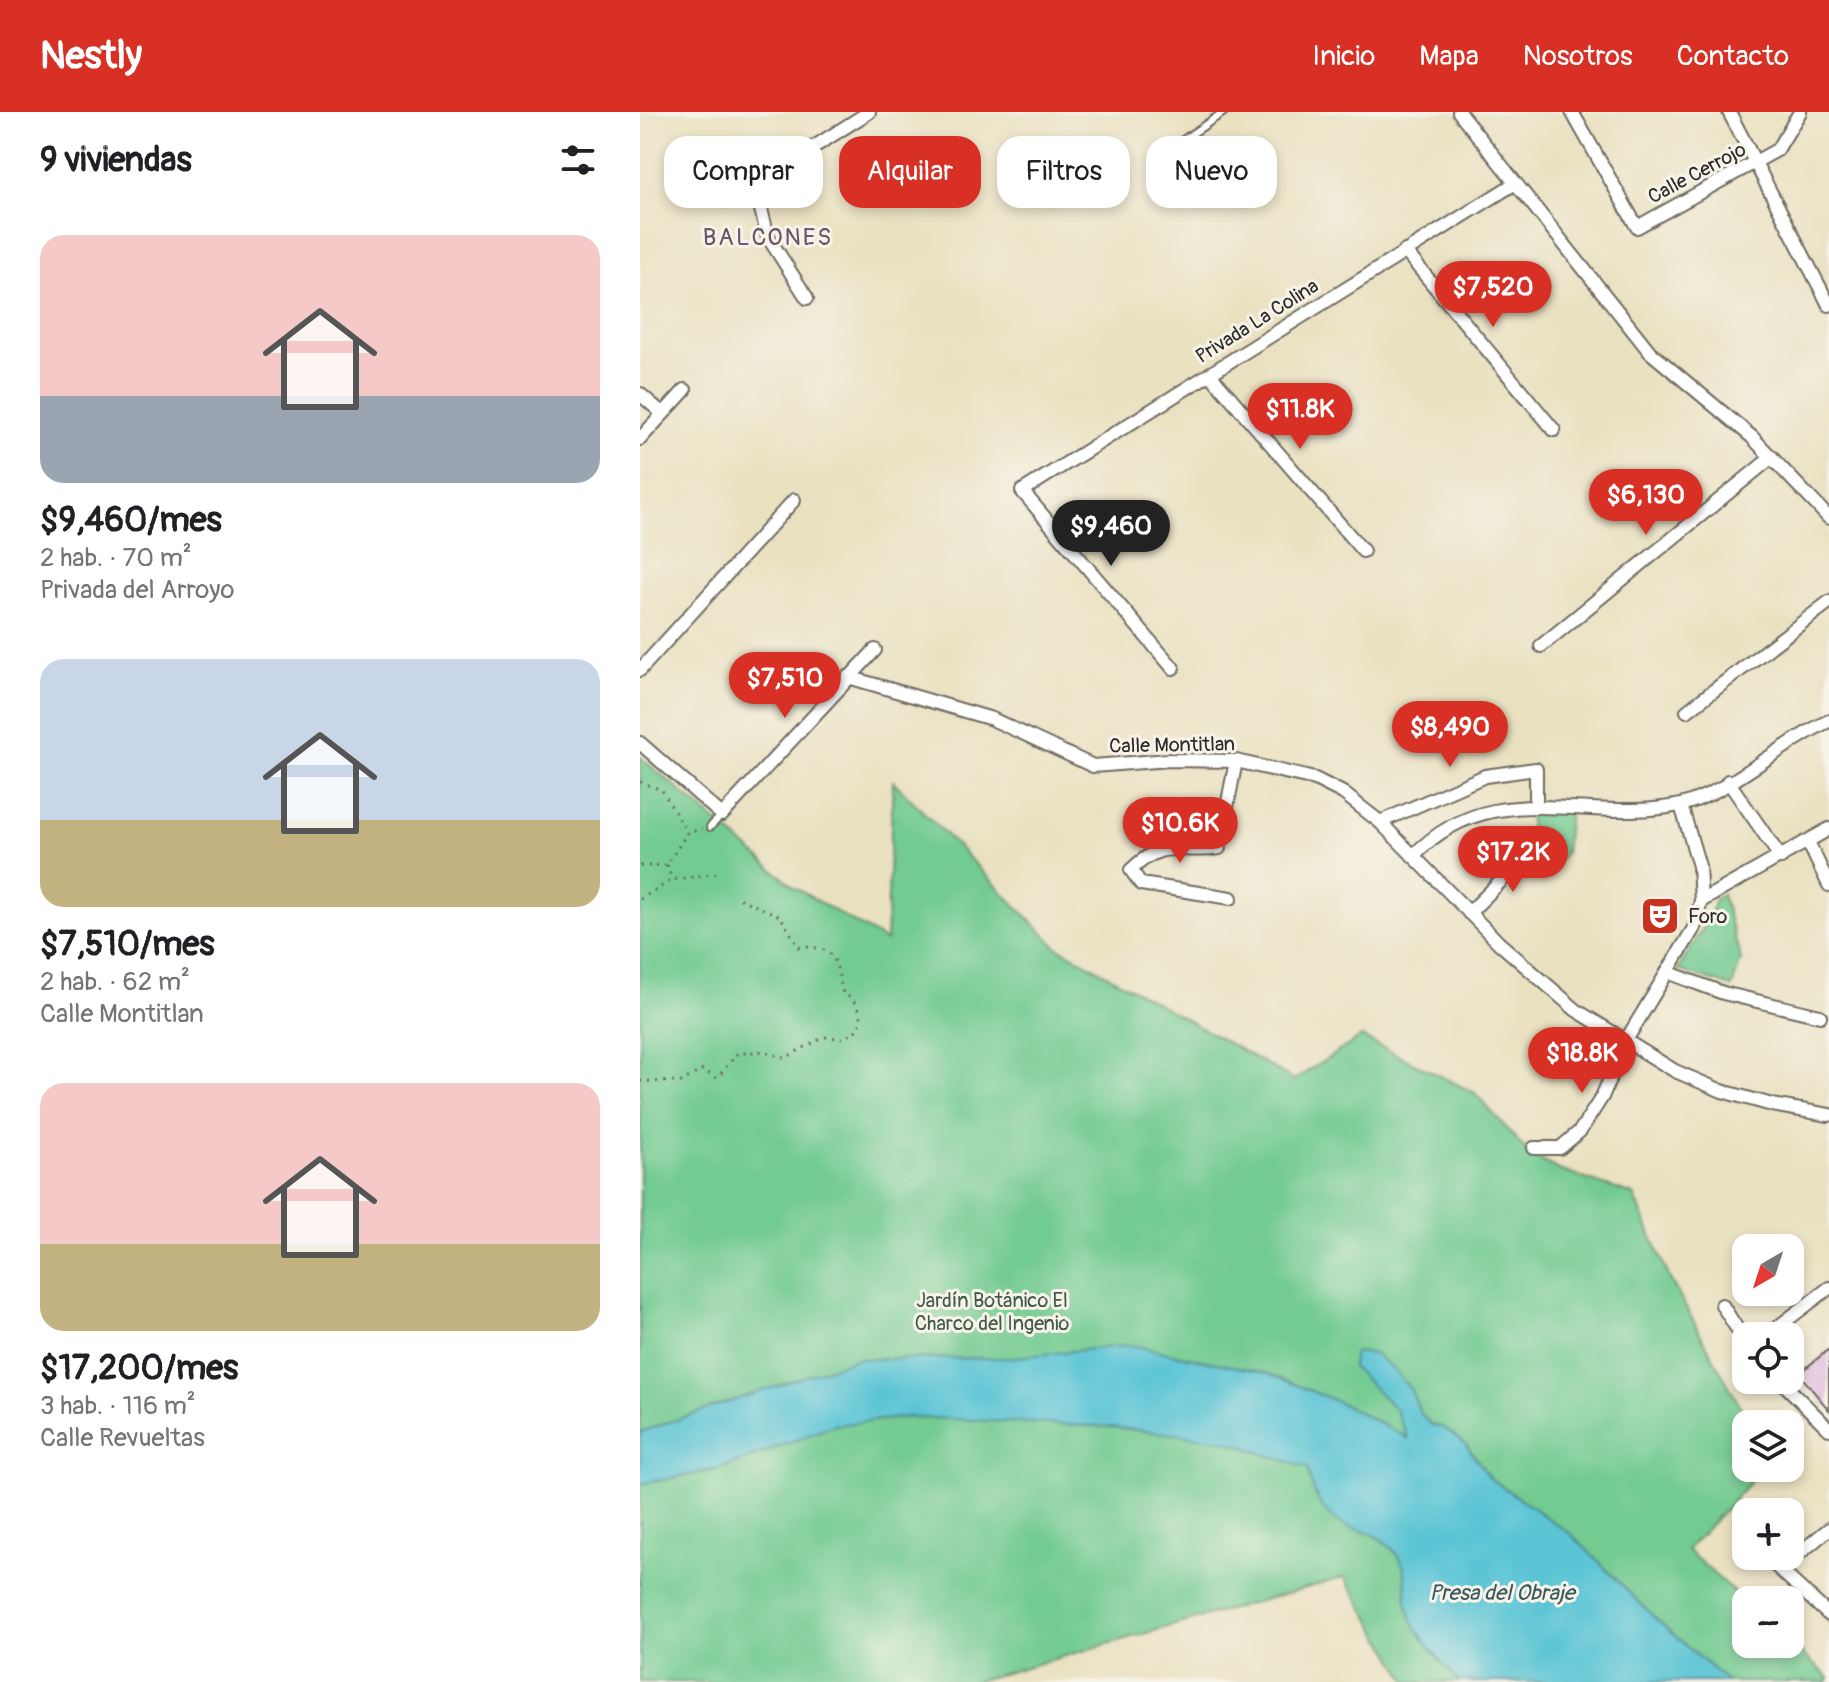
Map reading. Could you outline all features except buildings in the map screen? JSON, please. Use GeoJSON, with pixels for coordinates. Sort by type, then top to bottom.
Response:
{"type":"FeatureCollection","features":[{"type":"Feature","properties":{"kind":"street"},"geometry":{"type":"LineString","coordinates":[[807,298],[768,237],[761,209],[766,184],[787,164],[869,112]]}},
{"type":"Feature","properties":{"kind":"street"},"geometry":{"type":"LineString","coordinates":[[1459,112],[1650,352],[1772,457],[1829,518]]}},
{"type":"Feature","properties":{"kind":"street","name":"Calle Cerrojo"},"geometry":{"type":"LineString","coordinates":[[1572,112],[1637,227],[1756,165],[1777,150],[1800,112]]}},
{"type":"Feature","properties":{"kind":"street"},"geometry":{"type":"LineString","coordinates":[[1729,112],[1829,303]]}},
{"type":"Feature","properties":{"kind":"street","name":"Privada La Colina"},"geometry":{"type":"LineString","coordinates":[[1173,668],[1022,491],[1514,184]]}},
{"type":"Feature","properties":{"kind":"street"},"geometry":{"type":"LineString","coordinates":[[1405,251],[1554,430]]}},
{"type":"Feature","properties":{"kind":"street"},"geometry":{"type":"LineString","coordinates":[[1210,374],[1363,551]]}},
{"type":"Feature","properties":{"kind":"street"},"geometry":{"type":"LineString","coordinates":[[640,439],[685,390]]}},
{"type":"Feature","properties":{"kind":"street"},"geometry":{"type":"LineString","coordinates":[[640,394],[663,414]]}},
{"type":"Feature","properties":{"kind":"street"},"geometry":{"type":"LineString","coordinates":[[1541,646],[1772,457]]}},
{"type":"Feature","properties":{"kind":"street"},"geometry":{"type":"LineString","coordinates":[[640,670],[794,500]]}},
{"type":"Feature","properties":{"kind":"street"},"geometry":{"type":"LineString","coordinates":[[1687,711],[1829,602]]}},
{"type":"Feature","properties":{"kind":"street"},"geometry":{"type":"LineString","coordinates":[[640,743],[722,815],[875,650]]}},
{"type":"Feature","properties":{"kind":"street","name":"Calle Montitlan"},"geometry":{"type":"LineString","coordinates":[[848,677],[992,719],[1093,766],[1169,760],[1236,761],[1315,779],[1343,793],[1380,822],[1543,984],[1625,1042],[1675,1071],[1722,1091],[1772,1105],[1829,1115]]}},
{"type":"Feature","properties":{"kind":"street"},"geometry":{"type":"LineString","coordinates":[[1413,856],[1430,839],[1453,825],[1515,805],[1633,808],[1681,805],[1829,721]]}},
{"type":"Feature","properties":{"kind":"street"},"geometry":{"type":"LineString","coordinates":[[1231,898],[1141,884],[1131,870],[1148,853],[1179,847],[1219,848],[1236,761]]}},
{"type":"Feature","properties":{"kind":"street"},"geometry":{"type":"LineString","coordinates":[[1380,822],[1458,785],[1485,776],[1536,769],[1536,804]]}},
{"type":"Feature","properties":{"kind":"street"},"geometry":{"type":"LineString","coordinates":[[1728,781],[1781,858]]}},
{"type":"Feature","properties":{"kind":"street"},"geometry":{"type":"LineString","coordinates":[[1534,1148],[1560,1148],[1580,1131],[1602,1097],[1625,1042],[1694,928],[1701,901],[1699,866],[1681,805]]}},
{"type":"Feature","properties":{"kind":"street"},"geometry":{"type":"LineString","coordinates":[[1701,901],[1829,829]]}},
{"type":"Feature","properties":{"kind":"street"},"geometry":{"type":"LineString","coordinates":[[1808,842],[1829,885]]}},
{"type":"Feature","properties":{"kind":"street"},"geometry":{"type":"LineString","coordinates":[[1469,913],[1532,850]]}},
{"type":"Feature","properties":{"kind":"street"},"geometry":{"type":"LineString","coordinates":[[1667,972],[1723,993],[1820,1016]]}},
{"type":"Feature","properties":{"kind":"street"},"geometry":{"type":"LineString","coordinates":[[1784,1322],[1829,1288]]}},
{"type":"Feature","properties":{"kind":"street"},"geometry":{"type":"LineString","coordinates":[[1722,1305],[1733,1322]]}},
{"type":"Feature","properties":{"kind":"street"},"geometry":{"type":"LineString","coordinates":[[1794,1394],[1829,1429]]}},
{"type":"Feature","properties":{"kind":"street"},"geometry":{"type":"LineString","coordinates":[[1804,1549],[1829,1529]]}},
{"type":"Feature","properties":{"kind":"street"},"geometry":{"type":"LineString","coordinates":[[1781,1570],[1829,1615]]}},
{"type":"Feature","properties":{"kind":"lane"},"geometry":{"type":"LineString","coordinates":[[1189,136],[1224,112]]}},
{"type":"Feature","properties":{"kind":"lane"},"geometry":{"type":"LineString","coordinates":[[710,827],[722,815]]}},
{"type":"Feature","properties":{"kind":"path"},"geometry":{"type":"LineString","coordinates":[[640,782],[662,790],[687,833]]}},
{"type":"Feature","properties":{"kind":"path"},"geometry":{"type":"LineString","coordinates":[[667,865],[687,833],[710,827]]}},
{"type":"Feature","properties":{"kind":"path"},"geometry":{"type":"LineString","coordinates":[[640,866],[667,865]]}},
{"type":"Feature","properties":{"kind":"path"},"geometry":{"type":"LineString","coordinates":[[667,865],[672,880]]}},
{"type":"Feature","properties":{"kind":"path"},"geometry":{"type":"LineString","coordinates":[[640,899],[672,880],[718,873]]}},
{"type":"Feature","properties":{"kind":"path"},"geometry":{"type":"LineString","coordinates":[[640,1081],[681,1082],[702,1070],[717,1078],[737,1054],[763,1051],[785,1058],[824,1037],[845,1038],[859,1028],[862,1020],[860,1010],[856,1002],[843,993],[836,962],[829,952],[812,944],[799,947],[780,916],[736,897]]}},
{"type":"Feature","properties":{"kind":"green space","name":"Jardín Botánico El Charco del Ingenio"},"geometry":{"type":"Polygon","coordinates":[[[640,757],[794,887],[886,941],[893,781],[1056,946],[1294,1080],[1361,1037],[1475,1093],[1530,1155],[1559,1170],[1634,1195],[1670,1279],[1742,1410],[1732,1410],[1732,1482],[1750,1482],[1687,1550],[1732,1590],[1732,1658],[1804,1658],[1804,1656],[1829,1678],[1827,1682],[1408,1682],[1345,1577],[973,1682],[640,1682],[640,757]]]}},
{"type":"Feature","properties":{"kind":"green space"},"geometry":{"type":"Polygon","coordinates":[[[1530,809],[1569,811],[1565,854],[1560,859],[1547,847],[1539,848],[1532,858],[1528,848],[1530,809]]]}},
{"type":"Feature","properties":{"kind":"green space"},"geometry":{"type":"Polygon","coordinates":[[[1722,894],[1741,960],[1732,987],[1678,970],[1710,916],[1715,899],[1722,894]]]}},
{"type":"Feature","properties":{"kind":"water","name":"Presa del Obraje"},"geometry":{"type":"Polygon","coordinates":[[[1130,1345],[1267,1373],[1343,1404],[1408,1438],[1395,1408],[1352,1367],[1354,1352],[1375,1354],[1411,1390],[1420,1413],[1432,1425],[1444,1428],[1465,1443],[1490,1478],[1572,1535],[1657,1620],[1727,1682],[1459,1682],[1415,1626],[1409,1610],[1402,1563],[1386,1543],[1374,1535],[1336,1521],[1325,1511],[1315,1494],[1307,1468],[1224,1440],[1111,1427],[909,1417],[835,1425],[721,1469],[640,1484],[640,1432],[856,1359],[1007,1358],[1130,1345]]]}},
{"type":"Feature","properties":{"kind":"place","name":"Foro"},"geometry":{"type":"Point","coordinates":[1660,916]}},
{"type":"Feature","properties":{"kind":"district","name":"BALCONES"},"geometry":{"type":"Point","coordinates":[768,237]}}]}
